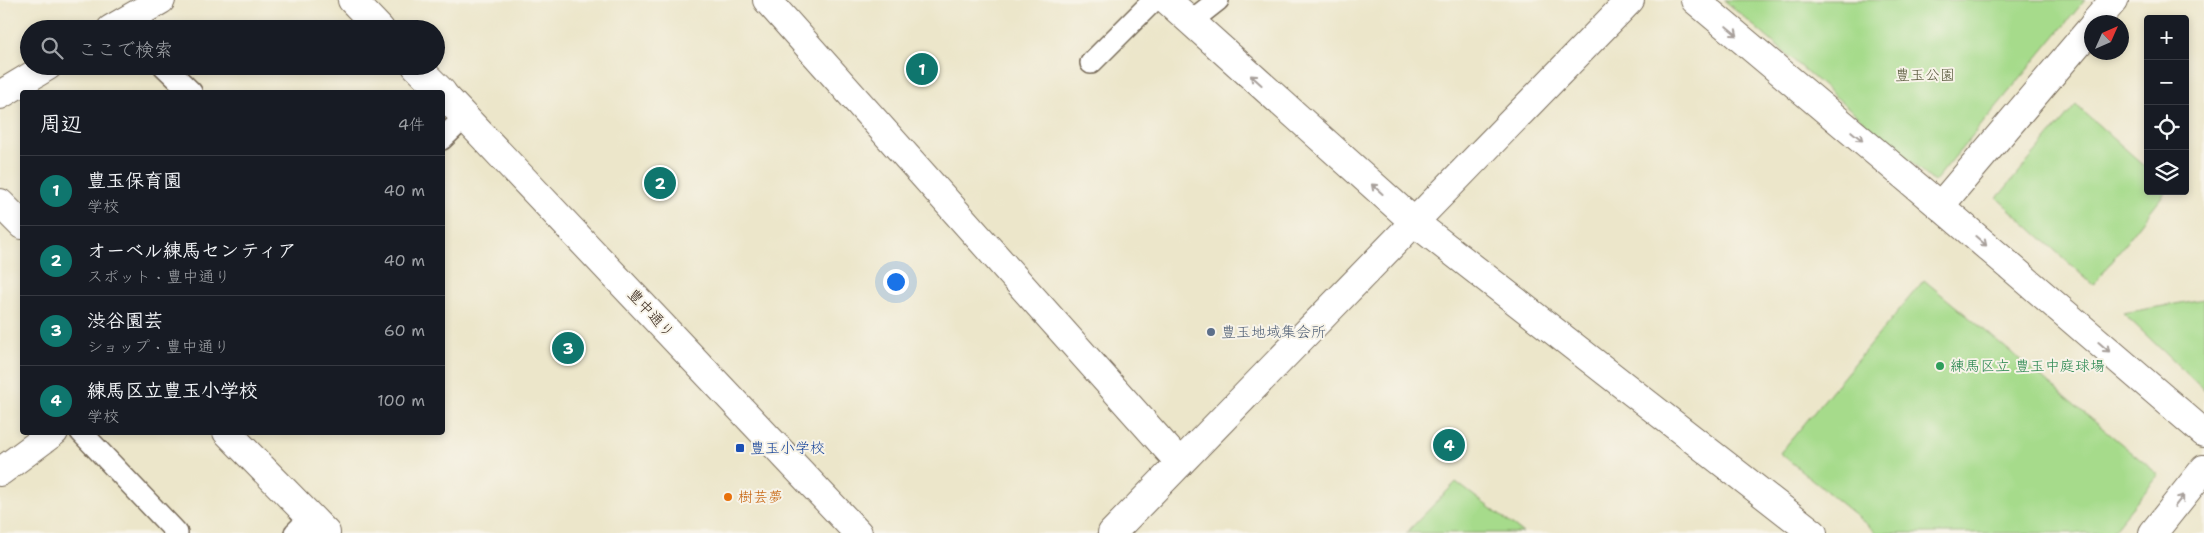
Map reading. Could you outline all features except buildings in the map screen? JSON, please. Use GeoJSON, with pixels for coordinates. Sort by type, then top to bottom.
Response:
{"type":"FeatureCollection","features":[{"type":"Feature","properties":{"kind":"street"},"geometry":{"type":"LineString","coordinates":[[131,20],[161,0]]}},
{"type":"Feature","properties":{"kind":"street"},"geometry":{"type":"LineString","coordinates":[[352,0],[371,20]]}},
{"type":"Feature","properties":{"kind":"street"},"geometry":{"type":"LineString","coordinates":[[767,0],[1180,463]]}},
{"type":"Feature","properties":{"kind":"street"},"geometry":{"type":"LineString","coordinates":[[1166,0],[1413,221],[1812,533]]}},
{"type":"Feature","properties":{"kind":"street"},"geometry":{"type":"LineString","coordinates":[[1112,533],[1413,221],[1630,0]]}},
{"type":"Feature","properties":{"kind":"street"},"geometry":{"type":"LineString","coordinates":[[1695,0],[1940,206],[2204,433]]}},
{"type":"Feature","properties":{"kind":"street"},"geometry":{"type":"LineString","coordinates":[[2101,15],[2114,0]]}},
{"type":"Feature","properties":{"kind":"street"},"geometry":{"type":"LineString","coordinates":[[1940,206],[2084,35]]}},
{"type":"Feature","properties":{"kind":"street"},"geometry":{"type":"LineString","coordinates":[[0,95],[33,75]]}},
{"type":"Feature","properties":{"kind":"street","name":"豊中通り"},"geometry":{"type":"LineString","coordinates":[[425,75],[439,90]]}},
{"type":"Feature","properties":{"kind":"street","name":"豊中通り"},"geometry":{"type":"LineString","coordinates":[[445,96],[858,533]]}},
{"type":"Feature","properties":{"kind":"street"},"geometry":{"type":"LineString","coordinates":[[0,202],[20,223]]}},
{"type":"Feature","properties":{"kind":"street"},"geometry":{"type":"LineString","coordinates":[[0,472],[50,435]]}},
{"type":"Feature","properties":{"kind":"street"},"geometry":{"type":"LineString","coordinates":[[230,435],[310,528]]}},
{"type":"Feature","properties":{"kind":"street"},"geometry":{"type":"LineString","coordinates":[[2153,533],[2204,469]]}},
{"type":"Feature","properties":{"kind":"lane"},"geometry":{"type":"LineString","coordinates":[[1091,63],[1154,0]]}},
{"type":"Feature","properties":{"kind":"lane"},"geometry":{"type":"LineString","coordinates":[[1190,22],[1218,0]]}},
{"type":"Feature","properties":{"kind":"lane"},"geometry":{"type":"LineString","coordinates":[[173,75],[189,90]]}},
{"type":"Feature","properties":{"kind":"lane"},"geometry":{"type":"LineString","coordinates":[[445,136],[465,117]]}},
{"type":"Feature","properties":{"kind":"lane"},"geometry":{"type":"LineString","coordinates":[[84,435],[178,533]]}},
{"type":"Feature","properties":{"kind":"green space","name":"豊玉公園"},"geometry":{"type":"Polygon","coordinates":[[[1724,0],[2085,0],[1934,182],[1724,0]]]}},
{"type":"Feature","properties":{"kind":"green space"},"geometry":{"type":"Polygon","coordinates":[[[2076,105],[2144,165],[2144,195],[2163,195],[2093,285],[1997,198],[2076,105]]]}},
{"type":"Feature","properties":{"kind":"green space","name":"練馬区立 豊玉中庭球場"},"geometry":{"type":"Polygon","coordinates":[[[1924,280],[2159,475],[2111,533],[1877,533],[1780,453],[1924,280]]]}},
{"type":"Feature","properties":{"kind":"green space"},"geometry":{"type":"Polygon","coordinates":[[[2204,299],[2204,390],[2123,313],[2204,299]]]}},
{"type":"Feature","properties":{"kind":"green space"},"geometry":{"type":"Polygon","coordinates":[[[1456,482],[1523,533],[1406,533],[1456,482]]]}},
{"type":"Feature","properties":{"kind":"place","name":"豊玉保育園"},"geometry":{"type":"Point","coordinates":[922,69]}},
{"type":"Feature","properties":{"kind":"place","name":"オーベル練馬センティア"},"geometry":{"type":"Point","coordinates":[660,183]}},
{"type":"Feature","properties":{"kind":"place","name":"豊玉地域集会所"},"geometry":{"type":"Point","coordinates":[1211,332]}},
{"type":"Feature","properties":{"kind":"place","name":"渋谷園芸"},"geometry":{"type":"Point","coordinates":[568,348]}},
{"type":"Feature","properties":{"kind":"place","name":"練馬区立 豊玉中庭球場"},"geometry":{"type":"Point","coordinates":[1940,366]}},
{"type":"Feature","properties":{"kind":"place","name":"練馬区立豊玉小学校"},"geometry":{"type":"Point","coordinates":[1449,445]}},
{"type":"Feature","properties":{"kind":"place","name":"豊玉小学校"},"geometry":{"type":"Point","coordinates":[740,448]}},
{"type":"Feature","properties":{"kind":"place","name":"樹芸夢"},"geometry":{"type":"Point","coordinates":[728,497]}}]}
